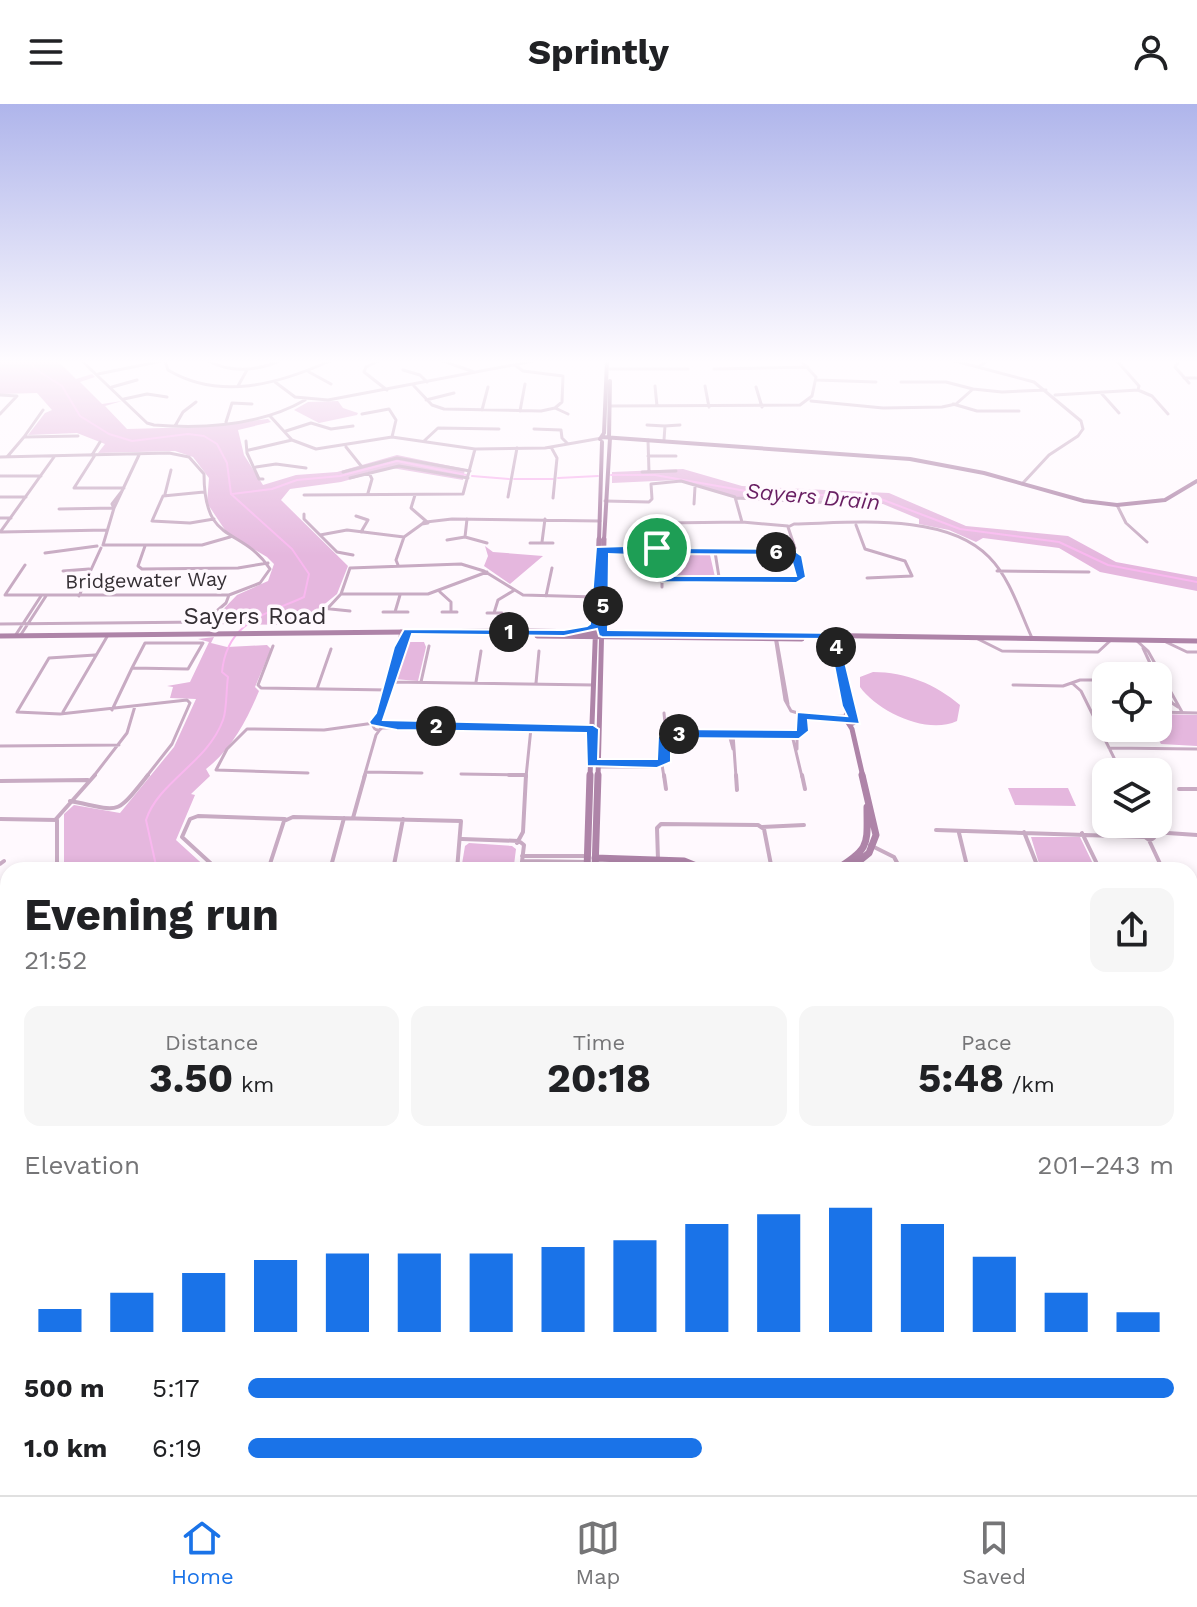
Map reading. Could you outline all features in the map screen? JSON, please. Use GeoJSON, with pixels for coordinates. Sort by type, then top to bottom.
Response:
{"type":"FeatureCollection","features":[{"type":"Feature","properties":{"kind":"street"},"geometry":{"type":"LineString","coordinates":[[7,457],[32,426]]}},
{"type":"Feature","properties":{"kind":"street"},"geometry":{"type":"LineString","coordinates":[[280,426],[292,440],[311,448],[346,446],[392,437],[475,449],[551,447],[585,440],[664,440],[910,459],[965,468],[1084,501],[1117,505],[1165,500],[1196,483]]}},
{"type":"Feature","properties":{"kind":"street"},"geometry":{"type":"LineString","coordinates":[[285,431],[302,426]]}},
{"type":"Feature","properties":{"kind":"street"},"geometry":{"type":"LineString","coordinates":[[321,426],[331,429],[353,426]]}},
{"type":"Feature","properties":{"kind":"street"},"geometry":{"type":"LineString","coordinates":[[392,437],[395,426]]}},
{"type":"Feature","properties":{"kind":"street"},"geometry":{"type":"LineString","coordinates":[[587,862],[594,765],[604,426]]}},
{"type":"Feature","properties":{"kind":"street"},"geometry":{"type":"LineString","coordinates":[[603,501],[609,426]]}},
{"type":"Feature","properties":{"kind":"street"},"geometry":{"type":"LineString","coordinates":[[664,426],[664,440]]}},
{"type":"Feature","properties":{"kind":"street"},"geometry":{"type":"LineString","coordinates":[[1022,484],[1049,455],[1083,431],[1083,426]]}},
{"type":"Feature","properties":{"kind":"street"},"geometry":{"type":"LineString","coordinates":[[424,441],[438,428],[499,429]]}},
{"type":"Feature","properties":{"kind":"street"},"geometry":{"type":"LineString","coordinates":[[534,429],[562,429],[562,438],[567,443]]}},
{"type":"Feature","properties":{"kind":"street"},"geometry":{"type":"LineString","coordinates":[[24,437],[76,435]]}},
{"type":"Feature","properties":{"kind":"street"},"geometry":{"type":"LineString","coordinates":[[249,450],[292,440]]}},
{"type":"Feature","properties":{"kind":"street"},"geometry":{"type":"LineString","coordinates":[[648,440],[649,472]]}},
{"type":"Feature","properties":{"kind":"street"},"geometry":{"type":"LineString","coordinates":[[246,441],[247,453],[259,479],[263,479]]}},
{"type":"Feature","properties":{"kind":"street"},"geometry":{"type":"LineString","coordinates":[[101,444],[74,488],[123,490]]}},
{"type":"Feature","properties":{"kind":"street"},"geometry":{"type":"LineString","coordinates":[[346,446],[362,467]]}},
{"type":"Feature","properties":{"kind":"street"},"geometry":{"type":"LineString","coordinates":[[551,447],[557,461],[553,498]]}},
{"type":"Feature","properties":{"kind":"street"},"geometry":{"type":"LineString","coordinates":[[508,497],[517,448]]}},
{"type":"Feature","properties":{"kind":"street"},"geometry":{"type":"LineString","coordinates":[[304,495],[463,494],[475,449]]}},
{"type":"Feature","properties":{"kind":"street","name":"Bridgewater Way"},"geometry":{"type":"LineString","coordinates":[[0,457],[169,453],[189,457],[204,474],[204,504],[214,519],[230,537],[269,563],[270,572],[260,583],[229,595],[5,595],[25,565]]}},
{"type":"Feature","properties":{"kind":"street"},"geometry":{"type":"LineString","coordinates":[[79,596],[139,455]]}},
{"type":"Feature","properties":{"kind":"street"},"geometry":{"type":"LineString","coordinates":[[0,533],[55,456]]}},
{"type":"Feature","properties":{"kind":"street"},"geometry":{"type":"LineString","coordinates":[[648,456],[677,457]]}},
{"type":"Feature","properties":{"kind":"street"},"geometry":{"type":"LineString","coordinates":[[343,472],[397,458],[470,471]]}},
{"type":"Feature","properties":{"kind":"street"},"geometry":{"type":"LineString","coordinates":[[256,467],[276,464],[305,468],[311,465]]}},
{"type":"Feature","properties":{"kind":"street"},"geometry":{"type":"LineString","coordinates":[[350,478],[399,466],[468,478]]}},
{"type":"Feature","properties":{"kind":"street"},"geometry":{"type":"LineString","coordinates":[[642,472],[676,471]]}},
{"type":"Feature","properties":{"kind":"street"},"geometry":{"type":"LineString","coordinates":[[172,472],[154,523],[214,519]]}},
{"type":"Feature","properties":{"kind":"street"},"geometry":{"type":"LineString","coordinates":[[368,473],[372,479],[368,493]]}},
{"type":"Feature","properties":{"kind":"street"},"geometry":{"type":"LineString","coordinates":[[0,476],[41,476]]}},
{"type":"Feature","properties":{"kind":"street"},"geometry":{"type":"LineString","coordinates":[[603,501],[650,501],[651,484],[681,481],[736,498],[852,504]]}},
{"type":"Feature","properties":{"kind":"street"},"geometry":{"type":"LineString","coordinates":[[687,502],[694,503],[693,490],[697,486]]}},
{"type":"Feature","properties":{"kind":"street"},"geometry":{"type":"LineString","coordinates":[[165,494],[204,492]]}},
{"type":"Feature","properties":{"kind":"street"},"geometry":{"type":"LineString","coordinates":[[415,495],[411,508],[424,522]]}},
{"type":"Feature","properties":{"kind":"street"},"geometry":{"type":"LineString","coordinates":[[0,497],[26,497]]}},
{"type":"Feature","properties":{"kind":"street"},"geometry":{"type":"LineString","coordinates":[[736,498],[742,522]]}},
{"type":"Feature","properties":{"kind":"street"},"geometry":{"type":"LineString","coordinates":[[1117,505],[1126,523],[1147,542]]}},
{"type":"Feature","properties":{"kind":"street"},"geometry":{"type":"LineString","coordinates":[[59,509],[114,508]]}},
{"type":"Feature","properties":{"kind":"street"},"geometry":{"type":"LineString","coordinates":[[304,514],[304,519],[337,552],[353,555]]}},
{"type":"Feature","properties":{"kind":"street"},"geometry":{"type":"LineString","coordinates":[[356,516],[368,520],[361,532]]}},
{"type":"Feature","properties":{"kind":"street"},"geometry":{"type":"LineString","coordinates":[[0,518],[11,518]]}},
{"type":"Feature","properties":{"kind":"street"},"geometry":{"type":"LineString","coordinates":[[398,565],[396,560],[404,537],[424,522],[467,519],[603,520]]}},
{"type":"Feature","properties":{"kind":"street"},"geometry":{"type":"LineString","coordinates":[[465,537],[467,519]]}},
{"type":"Feature","properties":{"kind":"street"},"geometry":{"type":"LineString","coordinates":[[542,542],[545,519]]}},
{"type":"Feature","properties":{"kind":"street"},"geometry":{"type":"LineString","coordinates":[[662,587],[659,550],[660,526],[664,523],[914,526],[944,531],[979,548],[997,571],[1032,638]]}},
{"type":"Feature","properties":{"kind":"street"},"geometry":{"type":"LineString","coordinates":[[856,525],[862,546],[905,561],[912,577],[867,578]]}},
{"type":"Feature","properties":{"kind":"street"},"geometry":{"type":"LineString","coordinates":[[790,526],[795,548],[792,552]]}},
{"type":"Feature","properties":{"kind":"street"},"geometry":{"type":"LineString","coordinates":[[0,533],[107,530]]}},
{"type":"Feature","properties":{"kind":"street"},"geometry":{"type":"LineString","coordinates":[[320,535],[340,530],[404,537]]}},
{"type":"Feature","properties":{"kind":"street"},"geometry":{"type":"LineString","coordinates":[[45,553],[100,546],[202,545],[230,537]]}},
{"type":"Feature","properties":{"kind":"street"},"geometry":{"type":"LineString","coordinates":[[447,540],[465,537],[487,543]]}},
{"type":"Feature","properties":{"kind":"street"},"geometry":{"type":"LineString","coordinates":[[530,543],[553,543]]}},
{"type":"Feature","properties":{"kind":"street"},"geometry":{"type":"LineString","coordinates":[[145,546],[138,566],[142,569],[238,568],[269,563]]}},
{"type":"Feature","properties":{"kind":"street"},"geometry":{"type":"LineString","coordinates":[[602,549],[792,552],[797,556],[799,580],[662,579]]}},
{"type":"Feature","properties":{"kind":"street"},"geometry":{"type":"LineString","coordinates":[[715,552],[720,578]]}},
{"type":"Feature","properties":{"kind":"street"},"geometry":{"type":"LineString","coordinates":[[341,594],[350,568],[456,564],[487,572],[513,591],[546,596],[600,597]]}},
{"type":"Feature","properties":{"kind":"street"},"geometry":{"type":"LineString","coordinates":[[546,596],[552,568]]}},
{"type":"Feature","properties":{"kind":"street"},"geometry":{"type":"LineString","coordinates":[[63,571],[89,569]]}},
{"type":"Feature","properties":{"kind":"street"},"geometry":{"type":"LineString","coordinates":[[997,571],[1089,572]]}},
{"type":"Feature","properties":{"kind":"street"},"geometry":{"type":"LineString","coordinates":[[327,609],[341,594],[400,595],[440,591],[487,572]]}},
{"type":"Feature","properties":{"kind":"street"},"geometry":{"type":"LineString","coordinates":[[440,591],[451,602],[451,612]]}},
{"type":"Feature","properties":{"kind":"street"},"geometry":{"type":"LineString","coordinates":[[494,613],[498,600],[513,591]]}},
{"type":"Feature","properties":{"kind":"street"},"geometry":{"type":"LineString","coordinates":[[0,624],[204,622],[226,603],[229,595]]}},
{"type":"Feature","properties":{"kind":"street"},"geometry":{"type":"LineString","coordinates":[[395,612],[400,595]]}},
{"type":"Feature","properties":{"kind":"street"},"geometry":{"type":"LineString","coordinates":[[18,636],[43,596]]}},
{"type":"Feature","properties":{"kind":"street"},"geometry":{"type":"LineString","coordinates":[[596,862],[593,729],[600,597]]}},
{"type":"Feature","properties":{"kind":"street"},"geometry":{"type":"LineString","coordinates":[[321,608],[350,611]]}},
{"type":"Feature","properties":{"kind":"street"},"geometry":{"type":"LineString","coordinates":[[383,612],[408,612]]}},
{"type":"Feature","properties":{"kind":"street"},"geometry":{"type":"LineString","coordinates":[[442,612],[457,612]]}},
{"type":"Feature","properties":{"kind":"street"},"geometry":{"type":"LineString","coordinates":[[487,613],[502,613]]}},
{"type":"Feature","properties":{"kind":"street"},"geometry":{"type":"LineString","coordinates":[[376,735],[374,725],[381,714],[405,631]]}},
{"type":"Feature","properties":{"kind":"street","name":"Sayers Road"},"geometry":{"type":"LineString","coordinates":[[0,636],[405,631],[564,633],[628,639],[902,637],[1197,641]]}},
{"type":"Feature","properties":{"kind":"street","name":"Sayers Road"},"geometry":{"type":"LineString","coordinates":[[513,632],[585,639],[599,636],[776,639]]}},
{"type":"Feature","properties":{"kind":"street"},"geometry":{"type":"LineString","coordinates":[[98,635],[103,638],[102,643]]}},
{"type":"Feature","properties":{"kind":"street"},"geometry":{"type":"LineString","coordinates":[[63,712],[108,635]]}},
{"type":"Feature","properties":{"kind":"street"},"geometry":{"type":"LineString","coordinates":[[834,637],[868,803],[870,845],[860,862]]}},
{"type":"Feature","properties":{"kind":"street","name":"Sayers Road"},"geometry":{"type":"LineString","coordinates":[[976,638],[1006,651],[1098,652],[1111,640]]}},
{"type":"Feature","properties":{"kind":"street"},"geometry":{"type":"LineString","coordinates":[[585,639],[595,652]]}},
{"type":"Feature","properties":{"kind":"street"},"geometry":{"type":"LineString","coordinates":[[776,639],[792,712],[849,718]]}},
{"type":"Feature","properties":{"kind":"street"},"geometry":{"type":"LineString","coordinates":[[1137,640],[1152,662]]}},
{"type":"Feature","properties":{"kind":"street"},"geometry":{"type":"LineString","coordinates":[[1164,640],[1187,652],[1197,652]]}},
{"type":"Feature","properties":{"kind":"street"},"geometry":{"type":"LineString","coordinates":[[112,710],[132,668],[147,642],[203,643],[189,669],[132,668]]}},
{"type":"Feature","properties":{"kind":"street"},"geometry":{"type":"LineString","coordinates":[[273,646],[258,685],[262,688],[388,690]]}},
{"type":"Feature","properties":{"kind":"street"},"geometry":{"type":"LineString","coordinates":[[421,683],[429,646]]}},
{"type":"Feature","properties":{"kind":"street"},"geometry":{"type":"LineString","coordinates":[[1143,648],[1150,662]]}},
{"type":"Feature","properties":{"kind":"street"},"geometry":{"type":"LineString","coordinates":[[317,689],[331,649]]}},
{"type":"Feature","properties":{"kind":"street"},"geometry":{"type":"LineString","coordinates":[[476,682],[481,651]]}},
{"type":"Feature","properties":{"kind":"street"},"geometry":{"type":"LineString","coordinates":[[536,683],[539,651]]}},
{"type":"Feature","properties":{"kind":"street"},"geometry":{"type":"LineString","coordinates":[[70,801],[113,809],[122,807],[172,744],[189,701],[159,701],[112,710],[17,712],[49,658],[95,655]]}},
{"type":"Feature","properties":{"kind":"street"},"geometry":{"type":"LineString","coordinates":[[1013,685],[1063,686],[1092,681]]}},
{"type":"Feature","properties":{"kind":"street"},"geometry":{"type":"LineString","coordinates":[[391,682],[597,685]]}},
{"type":"Feature","properties":{"kind":"street"},"geometry":{"type":"LineString","coordinates":[[1072,683],[1079,689],[1114,758]]}},
{"type":"Feature","properties":{"kind":"street"},"geometry":{"type":"LineString","coordinates":[[1172,695],[1180,710]]}},
{"type":"Feature","properties":{"kind":"street"},"geometry":{"type":"LineString","coordinates":[[1172,699],[1180,710]]}},
{"type":"Feature","properties":{"kind":"street"},"geometry":{"type":"LineString","coordinates":[[57,862],[56,819],[119,745],[135,716],[135,706]]}},
{"type":"Feature","properties":{"kind":"street"},"geometry":{"type":"LineString","coordinates":[[1172,711],[1197,713]]}},
{"type":"Feature","properties":{"kind":"street"},"geometry":{"type":"LineString","coordinates":[[664,713],[666,734],[662,763],[666,789]]}},
{"type":"Feature","properties":{"kind":"street"},"geometry":{"type":"LineString","coordinates":[[353,818],[376,735],[383,725],[381,714]]}},
{"type":"Feature","properties":{"kind":"street"},"geometry":{"type":"LineString","coordinates":[[666,734],[794,735],[803,732],[801,715]]}},
{"type":"Feature","properties":{"kind":"street"},"geometry":{"type":"LineString","coordinates":[[308,773],[217,772],[216,768],[227,749],[249,729],[324,730],[383,725],[593,729]]}},
{"type":"Feature","properties":{"kind":"street"},"geometry":{"type":"LineString","coordinates":[[522,862],[518,842],[524,826],[531,728]]}},
{"type":"Feature","properties":{"kind":"street"},"geometry":{"type":"LineString","coordinates":[[731,734],[737,790]]}},
{"type":"Feature","properties":{"kind":"street"},"geometry":{"type":"LineString","coordinates":[[794,735],[805,789]]}},
{"type":"Feature","properties":{"kind":"street"},"geometry":{"type":"LineString","coordinates":[[0,746],[119,745]]}},
{"type":"Feature","properties":{"kind":"street"},"geometry":{"type":"LineString","coordinates":[[1109,748],[1197,749]]}},
{"type":"Feature","properties":{"kind":"street"},"geometry":{"type":"LineString","coordinates":[[594,765],[662,763]]}},
{"type":"Feature","properties":{"kind":"street"},"geometry":{"type":"LineString","coordinates":[[366,772],[422,773]]}},
{"type":"Feature","properties":{"kind":"street"},"geometry":{"type":"LineString","coordinates":[[461,774],[526,775]]}},
{"type":"Feature","properties":{"kind":"street"},"geometry":{"type":"LineString","coordinates":[[0,781],[88,780]]}},
{"type":"Feature","properties":{"kind":"street"},"geometry":{"type":"LineString","coordinates":[[1179,789],[1197,789]]}},
{"type":"Feature","properties":{"kind":"street"},"geometry":{"type":"LineString","coordinates":[[210,862],[182,836],[190,819],[198,816],[460,820],[463,823],[458,862]]}},
{"type":"Feature","properties":{"kind":"street"},"geometry":{"type":"LineString","coordinates":[[332,862],[344,818]]}},
{"type":"Feature","properties":{"kind":"street"},"geometry":{"type":"LineString","coordinates":[[0,819],[56,819]]}},
{"type":"Feature","properties":{"kind":"street"},"geometry":{"type":"LineString","coordinates":[[271,862],[285,819]]}},
{"type":"Feature","properties":{"kind":"street"},"geometry":{"type":"LineString","coordinates":[[395,862],[403,819]]}},
{"type":"Feature","properties":{"kind":"street"},"geometry":{"type":"LineString","coordinates":[[658,860],[657,828],[661,824],[804,825]]}},
{"type":"Feature","properties":{"kind":"street"},"geometry":{"type":"LineString","coordinates":[[762,827],[770,862]]}},
{"type":"Feature","properties":{"kind":"street"},"geometry":{"type":"LineString","coordinates":[[936,830],[959,833],[1092,833]]}},
{"type":"Feature","properties":{"kind":"street"},"geometry":{"type":"LineString","coordinates":[[1024,832],[1036,862]]}},
{"type":"Feature","properties":{"kind":"street"},"geometry":{"type":"LineString","coordinates":[[959,833],[966,862]]}},
{"type":"Feature","properties":{"kind":"street"},"geometry":{"type":"LineString","coordinates":[[1082,833],[1096,862]]}},
{"type":"Feature","properties":{"kind":"street"},"geometry":{"type":"LineString","coordinates":[[1172,835],[1197,835]]}},
{"type":"Feature","properties":{"kind":"street"},"geometry":{"type":"LineString","coordinates":[[1150,838],[1160,862]]}},
{"type":"Feature","properties":{"kind":"street"},"geometry":{"type":"LineString","coordinates":[[1154,838],[1154,846]]}},
{"type":"Feature","properties":{"kind":"street"},"geometry":{"type":"LineString","coordinates":[[462,839],[518,842]]}},
{"type":"Feature","properties":{"kind":"street"},"geometry":{"type":"LineString","coordinates":[[846,862],[870,845]]}},
{"type":"Feature","properties":{"kind":"street"},"geometry":{"type":"LineString","coordinates":[[870,845],[894,857],[897,862]]}},
{"type":"Feature","properties":{"kind":"street"},"geometry":{"type":"LineString","coordinates":[[522,855],[579,862]]}},
{"type":"Feature","properties":{"kind":"street"},"geometry":{"type":"LineString","coordinates":[[589,862],[596,859],[691,862]]}},
{"type":"Feature","properties":{"kind":"shaded area"},"geometry":{"type":"Polygon","coordinates":[[[35,426],[124,426],[127,429],[255,426],[238,430],[244,455],[263,485],[296,475],[337,472],[397,455],[465,469],[463,480],[392,468],[341,482],[290,489],[281,500],[348,566],[337,594],[299,625],[209,624],[237,595],[268,581],[274,564],[227,533],[207,503],[209,478],[193,457],[175,451],[98,453],[105,444],[77,433],[28,435],[35,426]]]}},
{"type":"Feature","properties":{"kind":"shaded area"},"geometry":{"type":"Polygon","coordinates":[[[683,469],[742,486],[889,493],[966,526],[1068,536],[1116,562],[1197,577],[1197,591],[1100,572],[1059,548],[983,538],[976,542],[949,530],[919,524],[919,519],[883,504],[737,497],[677,480],[612,483],[612,472],[683,469]]]}},
{"type":"Feature","properties":{"kind":"shaded area"},"geometry":{"type":"Polygon","coordinates":[[[485,546],[493,552],[543,556],[510,584],[484,566],[488,556],[485,546]]]}},
{"type":"Feature","properties":{"kind":"shaded area"},"geometry":{"type":"Polygon","coordinates":[[[710,555],[715,577],[667,577],[664,556],[710,555]]]}},
{"type":"Feature","properties":{"kind":"shaded area"},"geometry":{"type":"Polygon","coordinates":[[[214,637],[211,643],[227,647],[267,645],[271,649],[255,687],[259,691],[238,733],[206,769],[210,776],[191,794],[195,795],[176,840],[200,862],[64,862],[64,814],[74,805],[120,813],[174,747],[196,699],[170,698],[173,687],[167,686],[190,682],[209,642],[198,639],[214,637]]]}},
{"type":"Feature","properties":{"kind":"shaded area"},"geometry":{"type":"Polygon","coordinates":[[[404,642],[424,642],[426,647],[418,681],[394,679],[404,642]]]}},
{"type":"Feature","properties":{"kind":"shaded area"},"geometry":{"type":"Polygon","coordinates":[[[873,672],[908,677],[940,691],[960,705],[957,721],[945,725],[918,723],[879,705],[860,687],[860,677],[873,672]]]}},
{"type":"Feature","properties":{"kind":"shaded area"},"geometry":{"type":"Polygon","coordinates":[[[1172,714],[1197,715],[1197,746],[1161,744],[1172,742],[1172,714]]]}},
{"type":"Feature","properties":{"kind":"shaded area"},"geometry":{"type":"Polygon","coordinates":[[[1008,788],[1068,788],[1076,806],[1015,805],[1008,788]]]}},
{"type":"Feature","properties":{"kind":"shaded area"},"geometry":{"type":"Polygon","coordinates":[[[1031,837],[1080,837],[1092,862],[1039,862],[1031,837]]]}},
{"type":"Feature","properties":{"kind":"shaded area"},"geometry":{"type":"Polygon","coordinates":[[[469,843],[512,846],[516,849],[514,862],[462,862],[465,846],[469,843]]]}},
{"type":"Feature","properties":{"kind":"waterway"},"geometry":{"type":"LineString","coordinates":[[96,426],[109,434],[132,441],[188,434],[204,436],[217,444],[227,463],[231,494],[292,549],[309,574],[304,597],[250,622],[231,642],[222,672],[228,677],[225,711],[216,735],[161,794],[146,820],[155,862]]}},
{"type":"Feature","properties":{"kind":"waterway","name":"Sayers Drain"},"geometry":{"type":"LineString","coordinates":[[232,494],[272,489],[297,480],[340,476],[397,461],[466,475]]}},
{"type":"Feature","properties":{"kind":"waterway","name":"Sayers Drain"},"geometry":{"type":"LineString","coordinates":[[611,475],[655,475],[746,491],[878,498],[960,529],[1059,542],[1108,565],[1197,582]]}},
{"type":"Feature","properties":{"kind":"waterway","name":"Sayers Drain"},"geometry":{"type":"LineString","coordinates":[[472,476],[509,479]]}},
{"type":"Feature","properties":{"kind":"waterway","name":"Sayers Drain"},"geometry":{"type":"LineString","coordinates":[[558,478],[598,476]]}},
{"type":"Feature","properties":{"kind":"waterway","name":"Sayers Drain"},"geometry":{"type":"LineString","coordinates":[[514,479],[553,479]]}},
{"type":"Feature","properties":{"kind":"route"},"geometry":{"type":"LineString","coordinates":[[657,548],[599,549],[596,626],[564,633],[408,631],[400,647],[381,714],[375,722],[397,726],[593,729],[591,763],[657,763],[665,762],[664,735],[668,733],[799,735],[803,731],[801,715],[856,721],[848,706],[834,635],[602,634],[604,551],[658,553],[663,552],[665,552],[676,551],[792,552],[797,556],[801,577],[799,580],[662,579],[660,558],[661,554],[663,552],[664,552],[664,551],[664,550],[657,548]]}}]}
